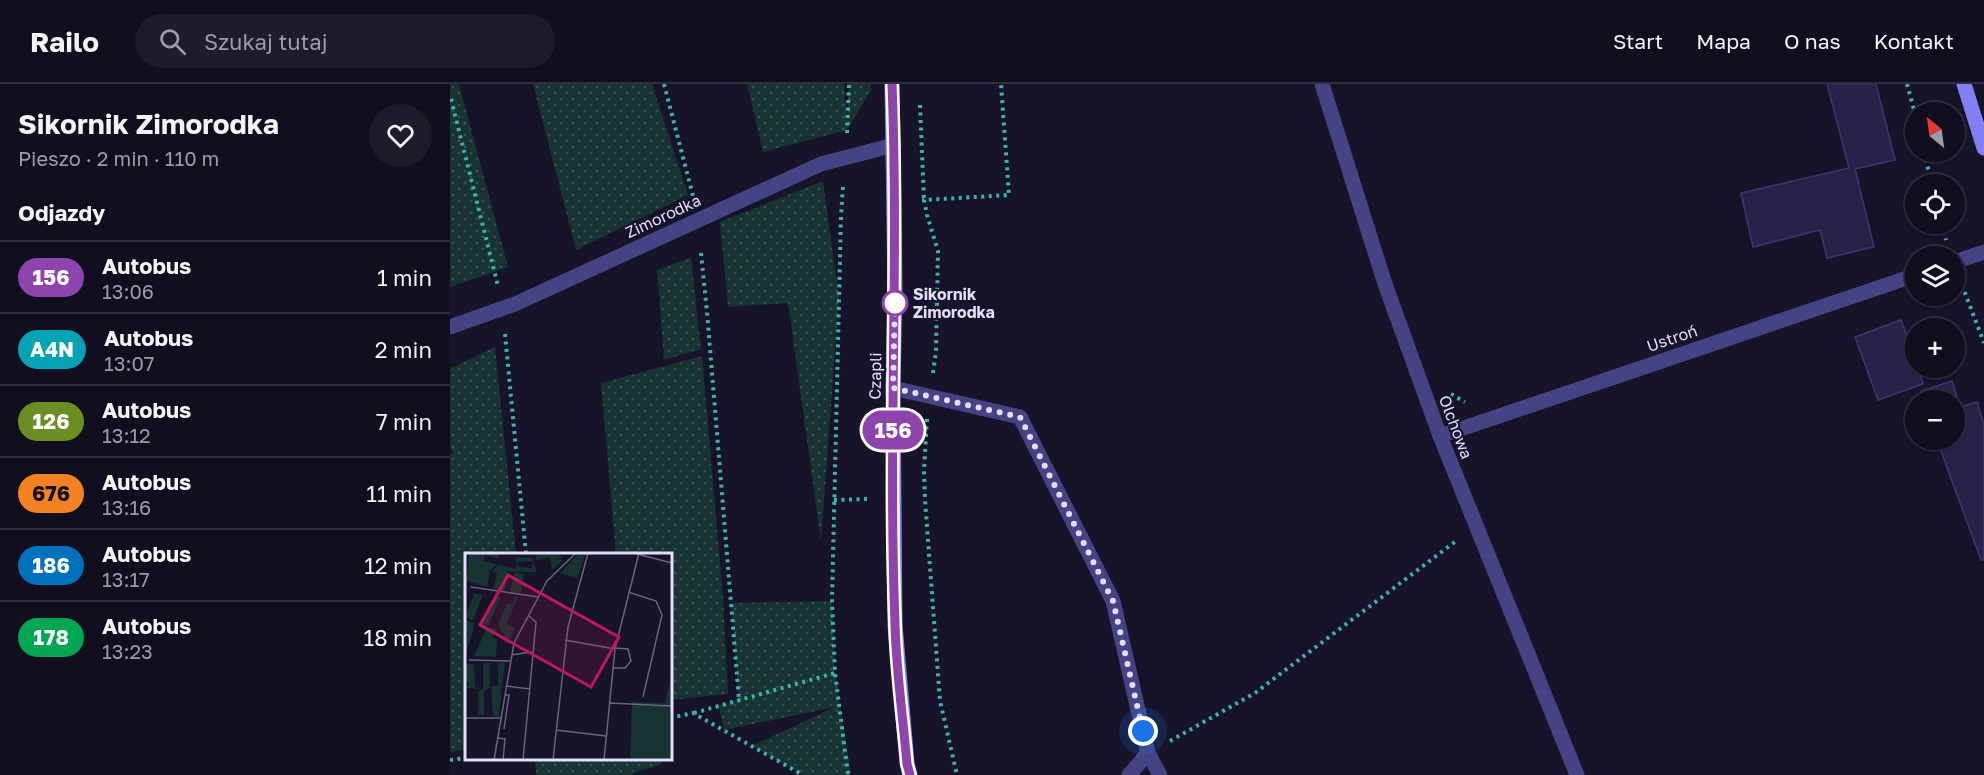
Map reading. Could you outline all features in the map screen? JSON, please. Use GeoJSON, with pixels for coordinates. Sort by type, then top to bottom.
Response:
{"type":"FeatureCollection","features":[{"type":"Feature","properties":{"kind":"street","name":"Czapli"},"geometry":{"type":"LineString","coordinates":[[892,84],[895,290],[893,388],[895,625],[907,764],[910,775]]}},
{"type":"Feature","properties":{"kind":"street","name":"Olchowa"},"geometry":{"type":"LineString","coordinates":[[1322,84],[1385,284],[1440,436],[1577,775]]}},
{"type":"Feature","properties":{"kind":"street"},"geometry":{"type":"LineString","coordinates":[[1964,84],[1984,148]]}},
{"type":"Feature","properties":{"kind":"street","name":"Zimorodka"},"geometry":{"type":"LineString","coordinates":[[450,327],[515,304],[821,164],[894,145]]}},
{"type":"Feature","properties":{"kind":"street"},"geometry":{"type":"LineString","coordinates":[[1965,264],[1984,252]]}},
{"type":"Feature","properties":{"kind":"street","name":"Ustroń"},"geometry":{"type":"LineString","coordinates":[[1440,436],[1905,279]]}},
{"type":"Feature","properties":{"kind":"street"},"geometry":{"type":"LineString","coordinates":[[893,388],[1020,417],[1113,601],[1148,753],[1160,775]]}},
{"type":"Feature","properties":{"kind":"street"},"geometry":{"type":"LineString","coordinates":[[1129,775],[1148,753]]}},
{"type":"Feature","properties":{"kind":"path"},"geometry":{"type":"LineString","coordinates":[[664,84],[693,196]]}},
{"type":"Feature","properties":{"kind":"path"},"geometry":{"type":"LineString","coordinates":[[846,137],[849,84]]}},
{"type":"Feature","properties":{"kind":"path"},"geometry":{"type":"LineString","coordinates":[[924,200],[1009,195],[1001,84]]}},
{"type":"Feature","properties":{"kind":"path"},"geometry":{"type":"LineString","coordinates":[[1907,84],[1912,102]]}},
{"type":"Feature","properties":{"kind":"path"},"geometry":{"type":"LineString","coordinates":[[919,96],[924,200],[938,251],[936,351]]}},
{"type":"Feature","properties":{"kind":"path"},"geometry":{"type":"LineString","coordinates":[[451,99],[498,287]]}},
{"type":"Feature","properties":{"kind":"path"},"geometry":{"type":"LineString","coordinates":[[843,187],[832,601],[835,673],[848,775]]}},
{"type":"Feature","properties":{"kind":"path"},"geometry":{"type":"LineString","coordinates":[[700,253],[739,700]]}},
{"type":"Feature","properties":{"kind":"path"},"geometry":{"type":"LineString","coordinates":[[1965,291],[1984,343]]}},
{"type":"Feature","properties":{"kind":"path"},"geometry":{"type":"LineString","coordinates":[[505,331],[526,553]]}},
{"type":"Feature","properties":{"kind":"path"},"geometry":{"type":"LineString","coordinates":[[929,397],[923,499],[940,701],[957,775]]}},
{"type":"Feature","properties":{"kind":"path"},"geometry":{"type":"LineString","coordinates":[[834,500],[867,499]]}},
{"type":"Feature","properties":{"kind":"path"},"geometry":{"type":"LineString","coordinates":[[1148,753],[1255,693],[1462,537]]}},
{"type":"Feature","properties":{"kind":"path"},"geometry":{"type":"LineString","coordinates":[[672,718],[835,673]]}},
{"type":"Feature","properties":{"kind":"path"},"geometry":{"type":"LineString","coordinates":[[693,713],[802,775]]}},
{"type":"Feature","properties":{"kind":"path"},"geometry":{"type":"LineString","coordinates":[[450,760],[465,758]]}},
{"type":"Feature","properties":{"kind":"green space"},"geometry":{"type":"Polygon","coordinates":[[[450,84],[459,84],[508,267],[450,287],[450,84]]]}},
{"type":"Feature","properties":{"kind":"green space"},"geometry":{"type":"Polygon","coordinates":[[[533,84],[652,84],[688,195],[576,250],[533,84]]]}},
{"type":"Feature","properties":{"kind":"green space"},"geometry":{"type":"Polygon","coordinates":[[[747,84],[844,84],[847,121],[849,84],[871,84],[871,90],[847,130],[763,152],[747,84]]]}},
{"type":"Feature","properties":{"kind":"green space"},"geometry":{"type":"Polygon","coordinates":[[[823,181],[839,298],[821,541],[788,303],[728,307],[720,222],[823,181]]]}},
{"type":"Feature","properties":{"kind":"green space"},"geometry":{"type":"Polygon","coordinates":[[[691,257],[701,349],[664,360],[657,270],[691,257]]]}},
{"type":"Feature","properties":{"kind":"green space"},"geometry":{"type":"Polygon","coordinates":[[[495,347],[516,553],[465,553],[465,749],[450,752],[450,454],[453,454],[450,445],[450,369],[495,347]]]}},
{"type":"Feature","properties":{"kind":"green space"},"geometry":{"type":"Polygon","coordinates":[[[702,356],[723,597],[728,694],[672,700],[672,553],[616,553],[601,383],[702,356]]]}},
{"type":"Feature","properties":{"kind":"green space"},"geometry":{"type":"Polygon","coordinates":[[[832,601],[835,673],[851,775],[803,775],[752,746],[835,707],[724,730],[719,706],[739,699],[731,603],[832,601]]]}},
{"type":"Feature","properties":{"kind":"green space"},"geometry":{"type":"Polygon","coordinates":[[[535,760],[661,760],[662,764],[633,773],[633,775],[536,775],[535,760]]]}},
{"type":"Feature","properties":{"kind":"building"},"geometry":{"type":"Polygon","coordinates":[[[1827,84],[1876,84],[1895,160],[1855,169],[1874,247],[1827,258],[1820,230],[1753,247],[1741,193],[1849,168],[1827,84]]]}},
{"type":"Feature","properties":{"kind":"building"},"geometry":{"type":"Polygon","coordinates":[[[1901,320],[1905,331],[1905,378],[1921,378],[1923,384],[1878,400],[1855,337],[1901,320]]]}},
{"type":"Feature","properties":{"kind":"building"},"geometry":{"type":"Polygon","coordinates":[[[1952,381],[1955,390],[1924,390],[1952,381]]]}},
{"type":"Feature","properties":{"kind":"building"},"geometry":{"type":"Polygon","coordinates":[[[1977,402],[1984,424],[1984,560],[1981,560],[1941,450],[1965,450],[1965,406],[1977,402]]]}},
{"type":"Feature","properties":{"kind":"bus line","name":"156"},"geometry":{"type":"LineString","coordinates":[[892,84],[895,269],[893,499],[895,625],[907,764],[910,775]]}},
{"type":"Feature","properties":{"kind":"place","name":"Sikornik Zimorodka"},"geometry":{"type":"Point","coordinates":[895,303]}},
{"type":"Feature","properties":{"kind":"route"},"geometry":{"type":"LineString","coordinates":[[895,303],[893,388],[1020,417],[1113,601],[1143,731]]}}]}
